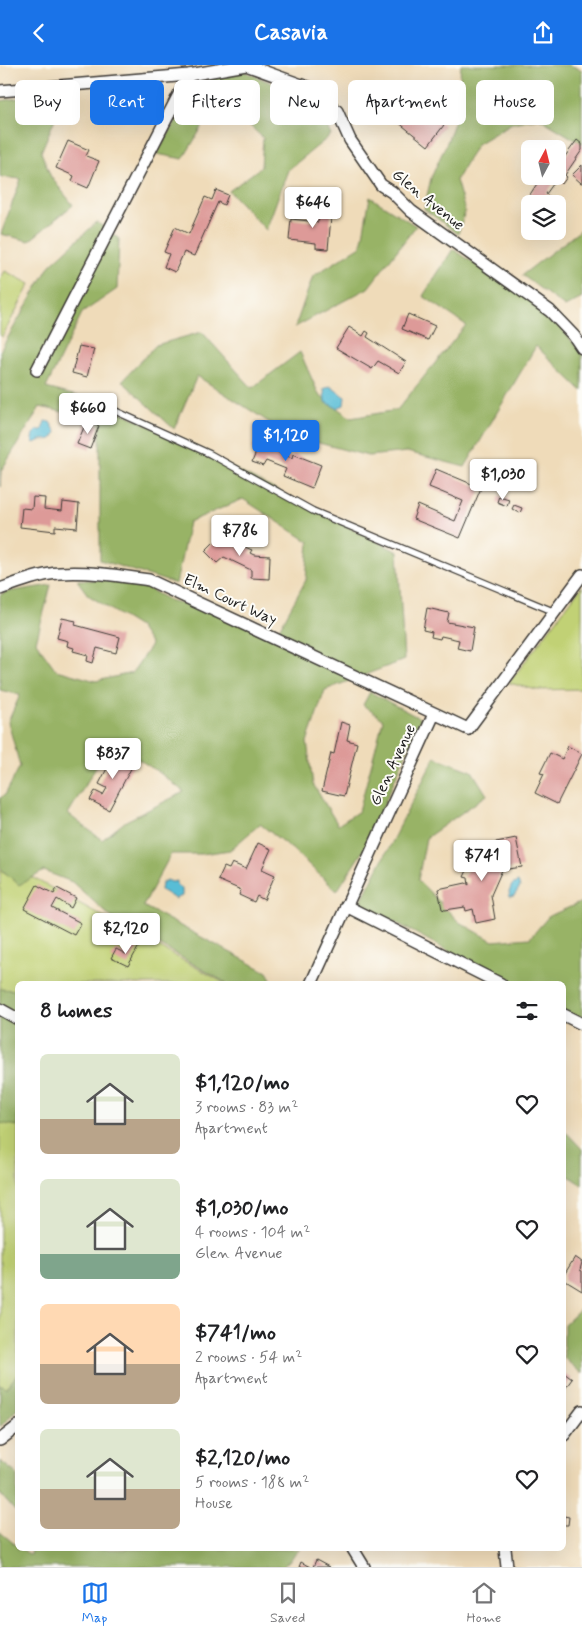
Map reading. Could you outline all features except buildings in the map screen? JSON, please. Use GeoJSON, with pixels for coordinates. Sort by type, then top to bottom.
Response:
{"type":"FeatureCollection","features":[{"type":"Feature","properties":{"kind":"street","name":"Glen Avenue"},"geometry":{"type":"LineString","coordinates":[[0,91],[189,75],[246,65],[310,88],[337,111],[350,140],[381,185],[392,192],[411,211],[550,311],[582,347]]}},
{"type":"Feature","properties":{"kind":"street"},"geometry":{"type":"LineString","coordinates":[[37,370],[189,75]]}},
{"type":"Feature","properties":{"kind":"street","name":"Elm Court Way"},"geometry":{"type":"LineString","coordinates":[[0,589],[24,580],[59,573],[111,574],[149,580],[434,714]]}},
{"type":"Feature","properties":{"kind":"street","name":"Glen Avenue"},"geometry":{"type":"LineString","coordinates":[[312,981],[434,714],[468,729],[582,575]]}},
{"type":"Feature","properties":{"kind":"street"},"geometry":{"type":"LineString","coordinates":[[346,906],[495,981]]}},
{"type":"Feature","properties":{"kind":"street"},"geometry":{"type":"LineString","coordinates":[[0,1009],[15,1017]]}},
{"type":"Feature","properties":{"kind":"street"},"geometry":{"type":"LineString","coordinates":[[566,1016],[582,1024]]}},
{"type":"Feature","properties":{"kind":"street"},"geometry":{"type":"LineString","coordinates":[[566,1432],[582,1411]]}},
{"type":"Feature","properties":{"kind":"street"},"geometry":{"type":"LineString","coordinates":[[0,1440],[15,1428]]}},
{"type":"Feature","properties":{"kind":"street"},"geometry":{"type":"LineString","coordinates":[[354,1551],[364,1567]]}},
{"type":"Feature","properties":{"kind":"street"},"geometry":{"type":"LineString","coordinates":[[504,1551],[506,1567]]}},
{"type":"Feature","properties":{"kind":"lane"},"geometry":{"type":"LineString","coordinates":[[111,409],[210,455],[313,511],[555,612]]}},
{"type":"Feature","properties":{"kind":"green space"},"geometry":{"type":"Polygon","coordinates":[[[461,65],[570,65],[582,70],[582,144],[551,125],[554,125],[554,80],[476,80],[476,125],[509,125],[477,144],[456,180],[465,211],[458,234],[424,209],[431,178],[453,125],[466,125],[466,80],[460,80],[461,65]]]}},
{"type":"Feature","properties":{"kind":"green space"},"geometry":{"type":"Polygon","coordinates":[[[241,70],[270,82],[270,125],[326,125],[331,135],[288,170],[266,230],[229,191],[261,167],[263,138],[249,125],[260,125],[260,80],[205,80],[241,70]]]}},
{"type":"Feature","properties":{"kind":"green space"},"geometry":{"type":"Polygon","coordinates":[[[15,99],[15,125],[52,125],[41,152],[51,177],[73,205],[29,241],[1,234],[21,179],[0,177],[0,101],[15,99]]]}},
{"type":"Feature","properties":{"kind":"green space"},"geometry":{"type":"Polygon","coordinates":[[[174,124],[203,125],[183,159],[157,154],[174,124]]]}},
{"type":"Feature","properties":{"kind":"green space"},"geometry":{"type":"Polygon","coordinates":[[[370,197],[416,226],[368,288],[295,327],[313,276],[361,246],[370,197]]]}},
{"type":"Feature","properties":{"kind":"green space"},"geometry":{"type":"Polygon","coordinates":[[[97,222],[119,239],[117,289],[82,313],[46,388],[104,403],[398,552],[404,660],[325,690],[307,742],[313,784],[338,825],[359,811],[383,720],[363,705],[370,692],[421,719],[366,846],[337,891],[292,849],[260,824],[230,850],[202,854],[171,854],[143,906],[267,972],[272,981],[223,981],[111,917],[72,882],[44,871],[19,885],[0,868],[0,798],[5,795],[20,766],[8,722],[20,695],[0,690],[0,595],[6,592],[51,585],[36,642],[56,670],[96,681],[132,673],[151,645],[139,627],[88,595],[77,580],[133,580],[169,600],[278,631],[306,580],[309,542],[243,499],[189,522],[176,584],[100,560],[100,420],[40,407],[1,471],[0,487],[0,351],[50,265],[97,222]],[[108,747],[68,814],[102,840],[126,821],[184,792],[160,773],[127,752],[108,747]]]}},
{"type":"Feature","properties":{"kind":"green space"},"geometry":{"type":"Polygon","coordinates":[[[582,229],[582,298],[565,307],[522,275],[582,229]]]}},
{"type":"Feature","properties":{"kind":"green space"},"geometry":{"type":"Polygon","coordinates":[[[453,249],[552,316],[582,354],[582,391],[536,346],[465,467],[407,452],[368,456],[289,435],[197,376],[174,429],[122,381],[156,345],[202,332],[252,388],[300,352],[319,395],[351,418],[397,410],[466,325],[423,296],[453,249]]]}},
{"type":"Feature","properties":{"kind":"green space"},"geometry":{"type":"Polygon","coordinates":[[[5,271],[30,284],[2,337],[0,335],[0,280],[5,271]]]}},
{"type":"Feature","properties":{"kind":"green space"},"geometry":{"type":"Polygon","coordinates":[[[582,586],[582,689],[537,690],[509,683],[582,586]]]}},
{"type":"Feature","properties":{"kind":"green space"},"geometry":{"type":"Polygon","coordinates":[[[435,757],[472,771],[487,795],[426,838],[418,880],[459,922],[493,941],[530,938],[549,916],[582,902],[582,1017],[566,1013],[566,981],[503,981],[360,903],[435,757]]]}},
{"type":"Feature","properties":{"kind":"green space"},"geometry":{"type":"Polygon","coordinates":[[[15,868],[221,981],[15,981],[15,1402],[0,1417],[0,870],[11,876],[15,868]]]}},
{"type":"Feature","properties":{"kind":"green space"},"geometry":{"type":"Polygon","coordinates":[[[0,989],[15,990],[15,1126],[0,1123],[0,989]]]}},
{"type":"Feature","properties":{"kind":"green space"},"geometry":{"type":"Polygon","coordinates":[[[566,1132],[582,1149],[582,1185],[566,1174],[566,1132]]]}},
{"type":"Feature","properties":{"kind":"green space"},"geometry":{"type":"Polygon","coordinates":[[[582,1308],[582,1374],[566,1360],[566,1323],[582,1308]]]}},
{"type":"Feature","properties":{"kind":"green space"},"geometry":{"type":"Polygon","coordinates":[[[15,1377],[15,1411],[0,1427],[0,1385],[6,1388],[15,1377]]]}},
{"type":"Feature","properties":{"kind":"green space"},"geometry":{"type":"Polygon","coordinates":[[[0,1461],[15,1472],[15,1511],[0,1494],[0,1461]]]}},
{"type":"Feature","properties":{"kind":"green space"},"geometry":{"type":"Polygon","coordinates":[[[0,1532],[15,1544],[15,1551],[25,1551],[30,1555],[31,1551],[298,1551],[283,1567],[0,1567],[0,1532]]]}},
{"type":"Feature","properties":{"kind":"water"},"geometry":{"type":"Polygon","coordinates":[[[330,386],[345,397],[344,405],[337,408],[325,402],[324,389],[330,386]]]}},
{"type":"Feature","properties":{"kind":"water"},"geometry":{"type":"Polygon","coordinates":[[[45,421],[50,422],[56,432],[54,437],[34,443],[32,439],[33,434],[37,430],[42,430],[45,421]]]}},
{"type":"Feature","properties":{"kind":"water"},"geometry":{"type":"Polygon","coordinates":[[[167,880],[177,881],[177,885],[182,888],[182,896],[175,899],[161,890],[162,883],[167,880]]]}},
{"type":"Feature","properties":{"kind":"water"},"geometry":{"type":"Polygon","coordinates":[[[518,882],[520,887],[514,896],[510,897],[509,892],[512,885],[518,882]]]}}]}
